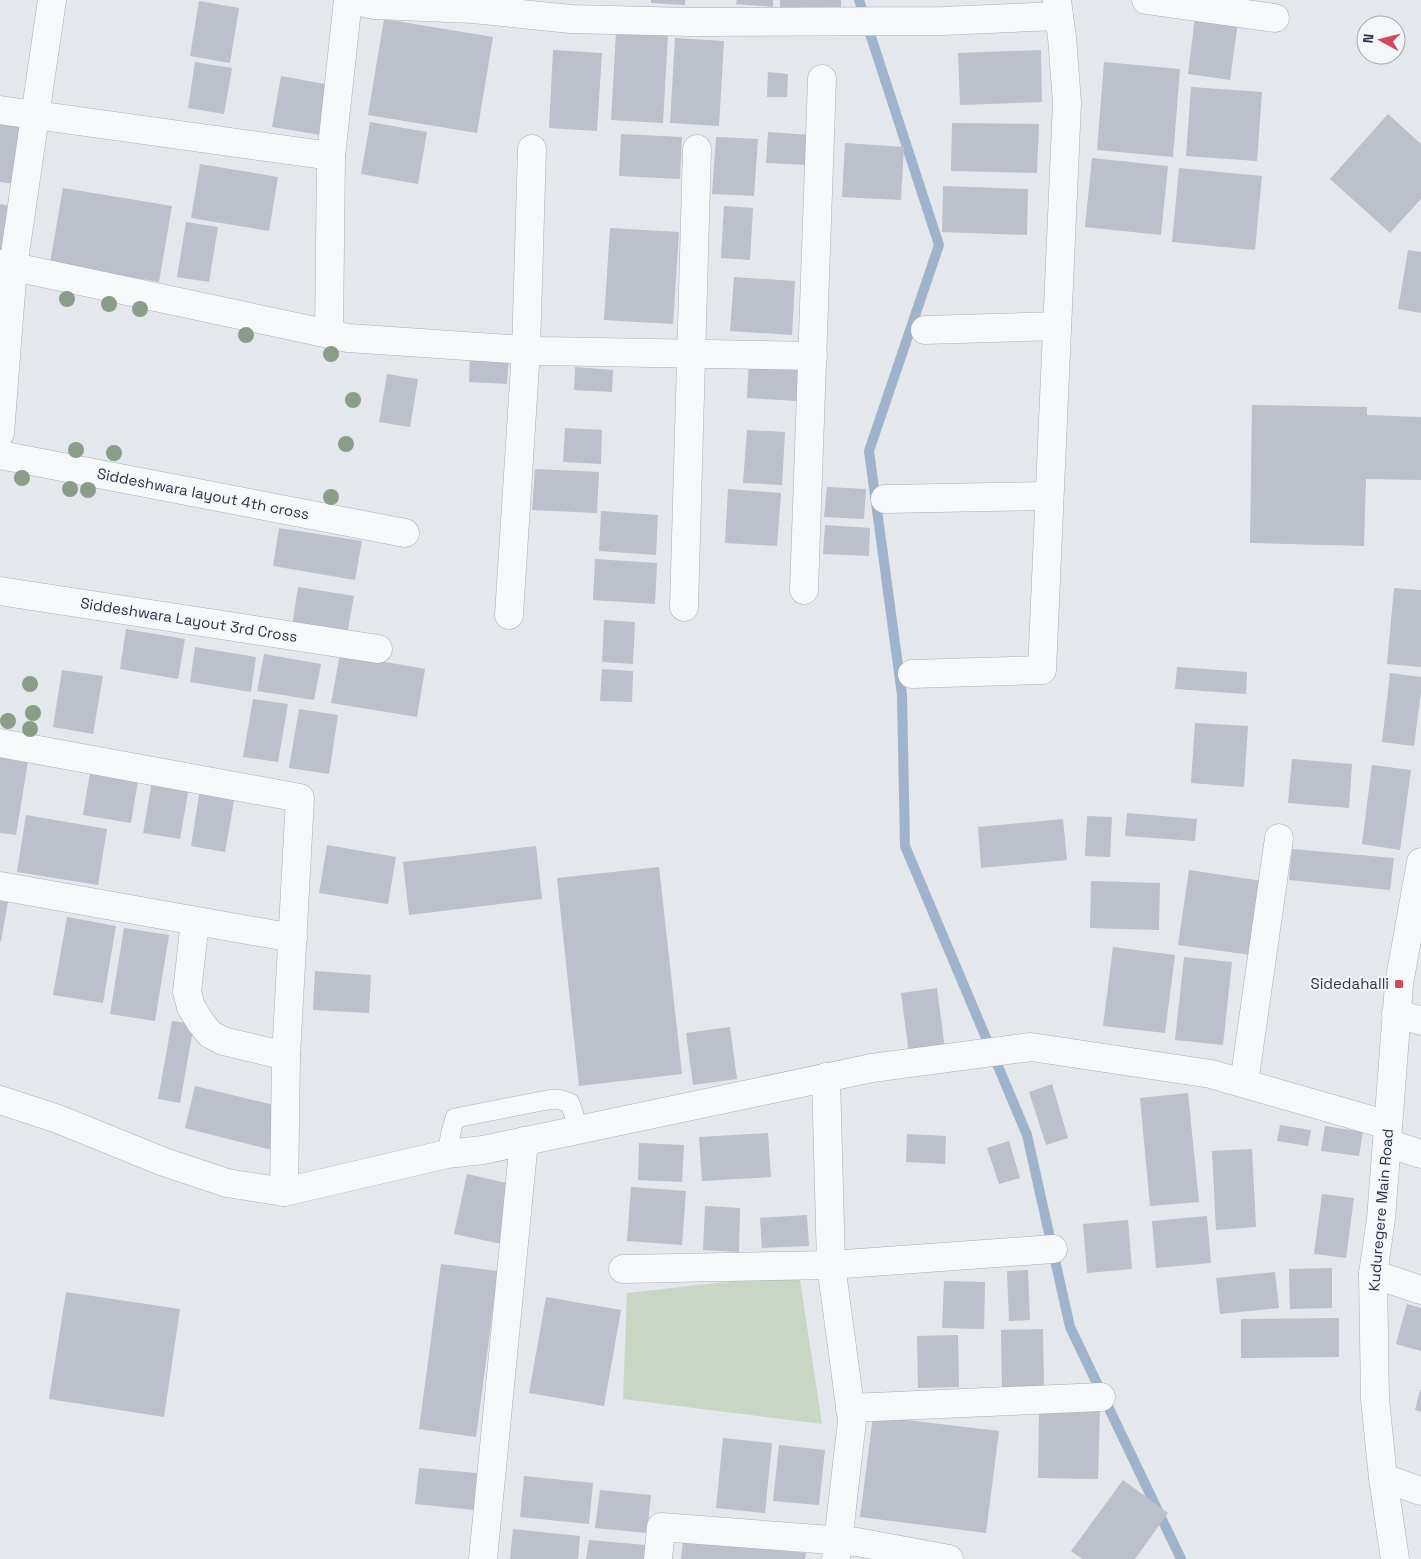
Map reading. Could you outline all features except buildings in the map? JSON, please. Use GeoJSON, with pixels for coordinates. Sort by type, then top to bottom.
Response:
{"type":"FeatureCollection","features":[{"type":"Feature","properties":{"kind":"street"},"geometry":{"type":"LineString","coordinates":[[0,434],[7,266],[35,115],[52,0]]}},
{"type":"Feature","properties":{"kind":"street"},"geometry":{"type":"LineString","coordinates":[[329,334],[331,156],[349,0],[375,5],[473,9],[571,19],[670,21],[943,21],[1058,8],[1067,103],[1042,670],[912,674]]}},
{"type":"Feature","properties":{"kind":"street"},"geometry":{"type":"LineString","coordinates":[[1146,0],[1276,18]]}},
{"type":"Feature","properties":{"kind":"street"},"geometry":{"type":"LineString","coordinates":[[804,590],[822,79]]}},
{"type":"Feature","properties":{"kind":"street"},"geometry":{"type":"LineString","coordinates":[[0,110],[331,156]]}},
{"type":"Feature","properties":{"kind":"street"},"geometry":{"type":"LineString","coordinates":[[509,615],[526,350],[532,149]]}},
{"type":"Feature","properties":{"kind":"street"},"geometry":{"type":"LineString","coordinates":[[684,607],[697,149]]}},
{"type":"Feature","properties":{"kind":"street"},"geometry":{"type":"LineString","coordinates":[[7,266],[348,338],[526,350],[813,356]]}},
{"type":"Feature","properties":{"kind":"street"},"geometry":{"type":"LineString","coordinates":[[925,330],[1057,326]]}},
{"type":"Feature","properties":{"kind":"street","name":"Siddeshwara layout 4th cross"},"geometry":{"type":"LineString","coordinates":[[0,455],[405,533]]}},
{"type":"Feature","properties":{"kind":"street"},"geometry":{"type":"LineString","coordinates":[[885,499],[1049,496]]}},
{"type":"Feature","properties":{"kind":"street","name":"Siddeshwara Layout 3rd Cross"},"geometry":{"type":"LineString","coordinates":[[0,591],[378,649]]}},
{"type":"Feature","properties":{"kind":"street"},"geometry":{"type":"LineString","coordinates":[[0,743],[300,798],[286,1056],[284,1192]]}},
{"type":"Feature","properties":{"kind":"street"},"geometry":{"type":"LineString","coordinates":[[1244,1083],[1279,838]]}},
{"type":"Feature","properties":{"kind":"street","name":"Kuduregere Main Road"},"geometry":{"type":"LineString","coordinates":[[1395,1559],[1383,1478],[1375,1399],[1374,1274],[1381,1219],[1387,1134],[1409,1017],[1399,984],[1418,898],[1421,862]]}},
{"type":"Feature","properties":{"kind":"street"},"geometry":{"type":"LineString","coordinates":[[0,886],[293,938]]}},
{"type":"Feature","properties":{"kind":"street"},"geometry":{"type":"LineString","coordinates":[[196,921],[187,992],[191,1008],[210,1034],[223,1041],[286,1056]]}},
{"type":"Feature","properties":{"kind":"street"},"geometry":{"type":"LineString","coordinates":[[0,1100],[58,1119],[164,1162],[227,1184],[284,1192],[447,1154],[483,1150],[872,1068],[1031,1047],[1211,1074],[1244,1083],[1387,1134],[1421,1154]]}},
{"type":"Feature","properties":{"kind":"street"},"geometry":{"type":"LineString","coordinates":[[826,1078],[831,1265],[852,1421],[836,1550]]}},
{"type":"Feature","properties":{"kind":"street"},"geometry":{"type":"LineString","coordinates":[[483,1559],[524,1141]]}},
{"type":"Feature","properties":{"kind":"street"},"geometry":{"type":"LineString","coordinates":[[623,1270],[831,1265],[1053,1249]]}},
{"type":"Feature","properties":{"kind":"street"},"geometry":{"type":"LineString","coordinates":[[1374,1274],[1421,1290]]}},
{"type":"Feature","properties":{"kind":"street"},"geometry":{"type":"LineString","coordinates":[[850,1408],[1101,1397]]}},
{"type":"Feature","properties":{"kind":"street"},"geometry":{"type":"LineString","coordinates":[[1383,1478],[1421,1491]]}},
{"type":"Feature","properties":{"kind":"street"},"geometry":{"type":"LineString","coordinates":[[658,1559],[661,1527],[836,1550],[857,1542],[949,1559]]}},
{"type":"Feature","properties":{"kind":"lane"},"geometry":{"type":"LineString","coordinates":[[447,1154],[455,1118],[547,1100],[558,1099],[570,1103],[579,1130]]}},
{"type":"Feature","properties":{"kind":"green space"},"geometry":{"type":"Polygon","coordinates":[[[799,1274],[822,1424],[623,1399],[627,1293],[799,1274]]]}},
{"type":"Feature","properties":{"kind":"waterway"},"geometry":{"type":"LineString","coordinates":[[859,0],[939,245],[869,451],[902,695],[905,846],[1027,1135],[1070,1327],[1181,1559]]}},
{"type":"Feature","properties":{"kind":"place","name":"Sidedahalli"},"geometry":{"type":"Point","coordinates":[1399,984]}}]}
